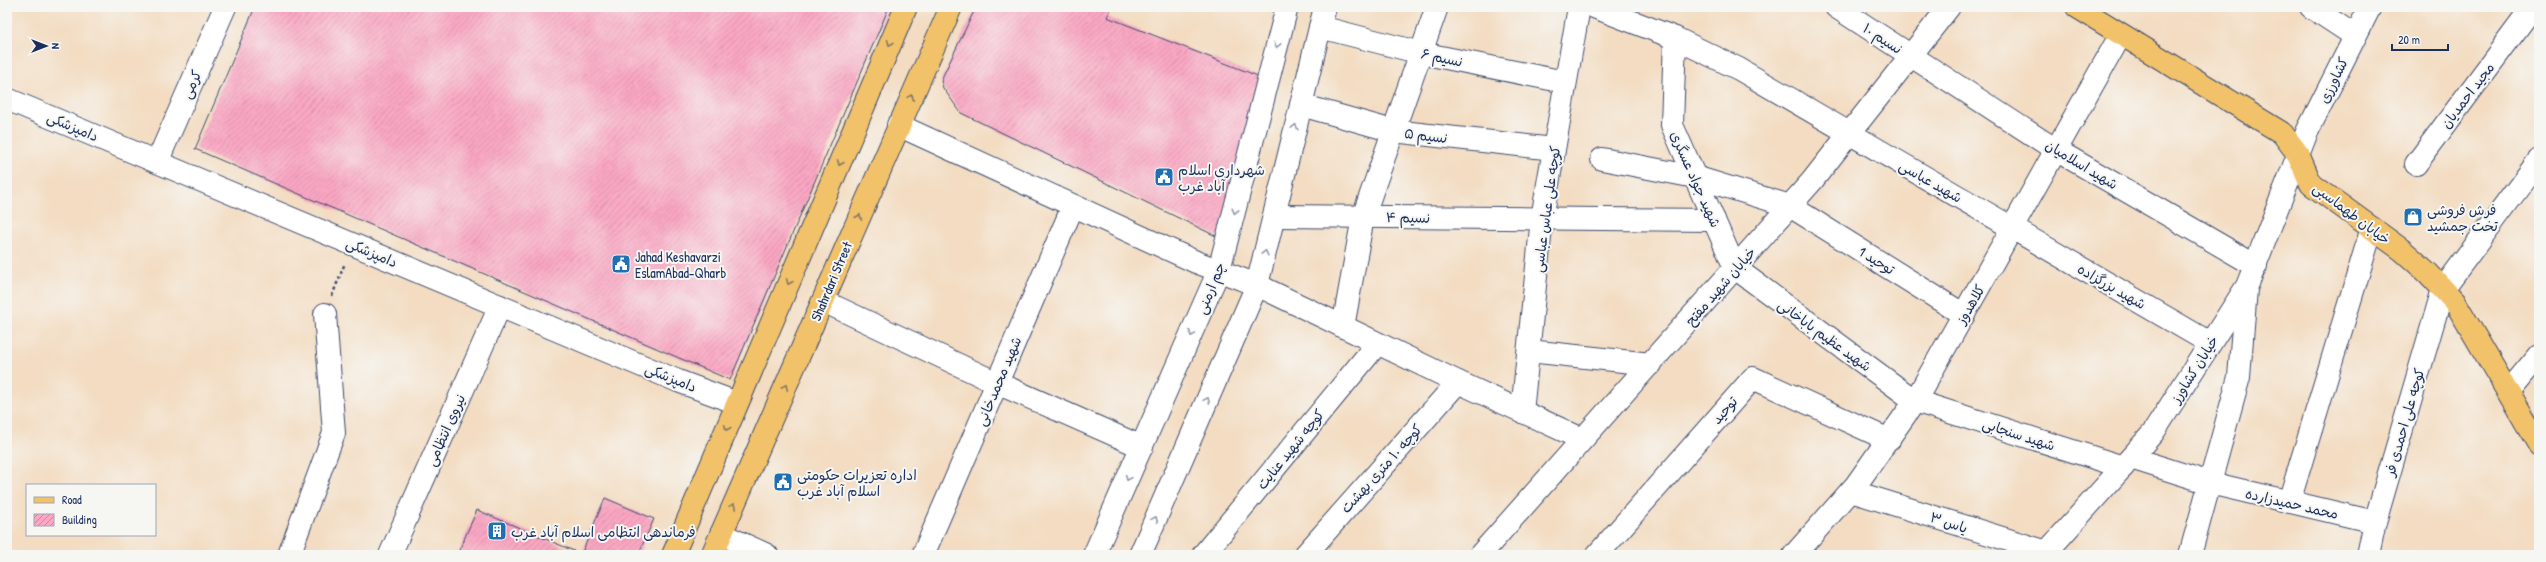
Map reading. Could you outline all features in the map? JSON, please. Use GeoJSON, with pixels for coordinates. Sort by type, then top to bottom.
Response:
{"type":"FeatureCollection","features":[{"type":"Feature","properties":{"kind":"main road"},"geometry":{"type":"LineString","coordinates":[[673,555],[906,7]]}},
{"type":"Feature","properties":{"kind":"main road","name":"Shahrdari Street"},"geometry":{"type":"LineString","coordinates":[[712,555],[898,125],[951,7]]}},
{"type":"Feature","properties":{"kind":"main road","name":"خیابان طهماسبی"},"geometry":{"type":"LineString","coordinates":[[2077,7],[2120,36],[2282,133],[2298,154],[2311,184],[2372,228],[2423,269],[2455,302],[2509,391],[2539,445]]}},
{"type":"Feature","properties":{"kind":"street","name":"کرمی"},"geometry":{"type":"LineString","coordinates":[[157,162],[225,7]]}},
{"type":"Feature","properties":{"kind":"street","name":"چم ارمنی"},"geometry":{"type":"LineString","coordinates":[[1094,555],[1219,270],[1287,7]]}},
{"type":"Feature","properties":{"kind":"street"},"geometry":{"type":"LineString","coordinates":[[1343,327],[1364,217],[1437,7]]}},
{"type":"Feature","properties":{"kind":"street","name":"کوچه علی عباس عباسی"},"geometry":{"type":"LineString","coordinates":[[1522,412],[1542,218],[1578,7]]}},
{"type":"Feature","properties":{"kind":"street","name":"شهید عباسی"},"geometry":{"type":"LineString","coordinates":[[1594,7],[1675,38],[1739,69],[1849,134],[2014,228]]}},
{"type":"Feature","properties":{"kind":"street","name":"نسیم ۱۰"},"geometry":{"type":"LineString","coordinates":[[1836,7],[1911,56]]}},
{"type":"Feature","properties":{"kind":"street","name":"خیابان شهید مفتح"},"geometry":{"type":"LineString","coordinates":[[1480,555],[1582,438],[1651,364],[1790,206],[1949,7]]}},
{"type":"Feature","properties":{"kind":"street"},"geometry":{"type":"LineString","coordinates":[[2311,7],[2354,36]]}},
{"type":"Feature","properties":{"kind":"street","name":"کشاورزی"},"geometry":{"type":"LineString","coordinates":[[2298,154],[2354,36],[2370,7]]}},
{"type":"Feature","properties":{"kind":"street","name":"مجید احمدیان"},"geometry":{"type":"LineString","coordinates":[[2416,164],[2533,7]]}},
{"type":"Feature","properties":{"kind":"street"},"geometry":{"type":"LineString","coordinates":[[1140,555],[1257,285],[1323,17]]}},
{"type":"Feature","properties":{"kind":"street","name":"نسیم ۶"},"geometry":{"type":"LineString","coordinates":[[1323,17],[1420,53],[1566,82]]}},
{"type":"Feature","properties":{"kind":"street","name":"کلاهدوز"},"geometry":{"type":"LineString","coordinates":[[1794,555],[1851,491],[1889,440],[1915,401],[2014,228],[2120,36]]}},
{"type":"Feature","properties":{"kind":"street","name":"شهید جواد عسگری"},"geometry":{"type":"LineString","coordinates":[[1675,38],[1672,125],[1735,268]]}},
{"type":"Feature","properties":{"kind":"street","name":"شهید اسلامیان"},"geometry":{"type":"LineString","coordinates":[[1911,56],[2056,150],[2256,266]]}},
{"type":"Feature","properties":{"kind":"street","name":"دامپزشکی"},"geometry":{"type":"LineString","coordinates":[[7,99],[678,381],[738,403]]}},
{"type":"Feature","properties":{"kind":"street","name":"نسیم ۵"},"geometry":{"type":"LineString","coordinates":[[1301,105],[1393,131],[1554,149]]}},
{"type":"Feature","properties":{"kind":"street"},"geometry":{"type":"LineString","coordinates":[[898,125],[1073,206],[1219,270],[1257,285],[1377,344],[1522,412],[1582,438]]}},
{"type":"Feature","properties":{"kind":"street","name":"خیابان کشاورز"},"geometry":{"type":"LineString","coordinates":[[2045,554],[2153,433],[2247,286],[2298,154]]}},
{"type":"Feature","properties":{"kind":"street","name":"توحید 1"},"geometry":{"type":"LineString","coordinates":[[1602,159],[1695,177],[1790,206],[1964,315]]}},
{"type":"Feature","properties":{"kind":"street"},"geometry":{"type":"LineString","coordinates":[[2443,289],[2539,160]]}},
{"type":"Feature","properties":{"kind":"street","name":"شهید محمدخانی"},"geometry":{"type":"LineString","coordinates":[[923,555],[1073,206]]}},
{"type":"Feature","properties":{"kind":"street","name":"نسیم ۴"},"geometry":{"type":"LineString","coordinates":[[1274,216],[1714,220]]}},
{"type":"Feature","properties":{"kind":"street","name":"شهید بزرگزاده"},"geometry":{"type":"LineString","coordinates":[[2014,228],[2210,343]]}},
{"type":"Feature","properties":{"kind":"street"},"geometry":{"type":"LineString","coordinates":[[2289,502],[2372,228]]}},
{"type":"Feature","properties":{"kind":"street","name":"شهید عظیم باباخانی"},"geometry":{"type":"LineString","coordinates":[[1735,268],[1915,401]]}},
{"type":"Feature","properties":{"kind":"street"},"geometry":{"type":"LineString","coordinates":[[2190,555],[2239,377],[2247,286]]}},
{"type":"Feature","properties":{"kind":"street","name":"کوچه علی احمدی فر"},"geometry":{"type":"LineString","coordinates":[[2368,555],[2375,522],[2443,289]]}},
{"type":"Feature","properties":{"kind":"street"},"geometry":{"type":"LineString","coordinates":[[823,301],[997,383],[1142,447]]}},
{"type":"Feature","properties":{"kind":"street","name":"نیروی انتظامی"},"geometry":{"type":"LineString","coordinates":[[390,555],[500,306]]}},
{"type":"Feature","properties":{"kind":"street"},"geometry":{"type":"LineString","coordinates":[[289,555],[334,433],[325,314]]}},
{"type":"Feature","properties":{"kind":"street","name":"کوچه شهید عنایت"},"geometry":{"type":"LineString","coordinates":[[1203,555],[1377,344]]}},
{"type":"Feature","properties":{"kind":"street"},"geometry":{"type":"LineString","coordinates":[[1529,351],[1651,364]]}},
{"type":"Feature","properties":{"kind":"street"},"geometry":{"type":"LineString","coordinates":[[2509,391],[2539,355]]}},
{"type":"Feature","properties":{"kind":"street","name":"توحید"},"geometry":{"type":"LineString","coordinates":[[1596,555],[1752,378],[1889,440]]}},
{"type":"Feature","properties":{"kind":"street","name":"کوچه ۱۰ متری بهشت"},"geometry":{"type":"LineString","coordinates":[[1305,555],[1458,382]]}},
{"type":"Feature","properties":{"kind":"street","name":"شهید سنجابی"},"geometry":{"type":"LineString","coordinates":[[1915,401],[2127,462],[2210,483]]}},
{"type":"Feature","properties":{"kind":"street","name":"محمد حمیدزارده"},"geometry":{"type":"LineString","coordinates":[[2210,483],[2375,522]]}},
{"type":"Feature","properties":{"kind":"street","name":"یاس ۳"},"geometry":{"type":"LineString","coordinates":[[1851,491],[2045,554]]}},
{"type":"Feature","properties":{"kind":"street"},"geometry":{"type":"LineString","coordinates":[[721,534],[767,555]]}},
{"type":"Feature","properties":{"kind":"path"},"geometry":{"type":"LineString","coordinates":[[325,314],[352,244]]}},
{"type":"Feature","properties":{"kind":"building","name":"Jahad Keshavarzi EslamAbad-Qharb"},"geometry":{"type":"Polygon","coordinates":[[[255,7],[889,7],[730,380],[195,149],[255,7]]]}},
{"type":"Feature","properties":{"kind":"building","name":"شهرداری اسلام آباد غرب"},"geometry":{"type":"Polygon","coordinates":[[[976,7],[1112,7],[1107,17],[1263,78],[1220,238],[961,113],[943,88],[941,80],[976,7]]]}},
{"type":"Feature","properties":{"kind":"building"},"geometry":{"type":"Polygon","coordinates":[[[605,498],[654,519],[638,555],[581,555],[605,498]]]}},
{"type":"Feature","properties":{"kind":"building","name":"فرماندهی انتظامی اسلام آباد غرب"},"geometry":{"type":"Polygon","coordinates":[[[477,510],[574,551],[572,555],[457,555],[477,510]]]}},
{"type":"Feature","properties":{"kind":"place","name":"شهرداری اسلام آباد غرب"},"geometry":{"type":"Point","coordinates":[1164,177]}},
{"type":"Feature","properties":{"kind":"place","name":"فرش فروشی تخت جمشید"},"geometry":{"type":"Point","coordinates":[2413,217]}},
{"type":"Feature","properties":{"kind":"place","name":"Jahad Keshavarzi EslamAbad-Qharb"},"geometry":{"type":"Point","coordinates":[621,264]}},
{"type":"Feature","properties":{"kind":"place","name":"اداره تعزیرات حکومتی اسلام آباد غرب"},"geometry":{"type":"Point","coordinates":[783,482]}},
{"type":"Feature","properties":{"kind":"place","name":"فرماندهی انتظامی اسلام آباد غرب"},"geometry":{"type":"Point","coordinates":[497,531]}}]}
